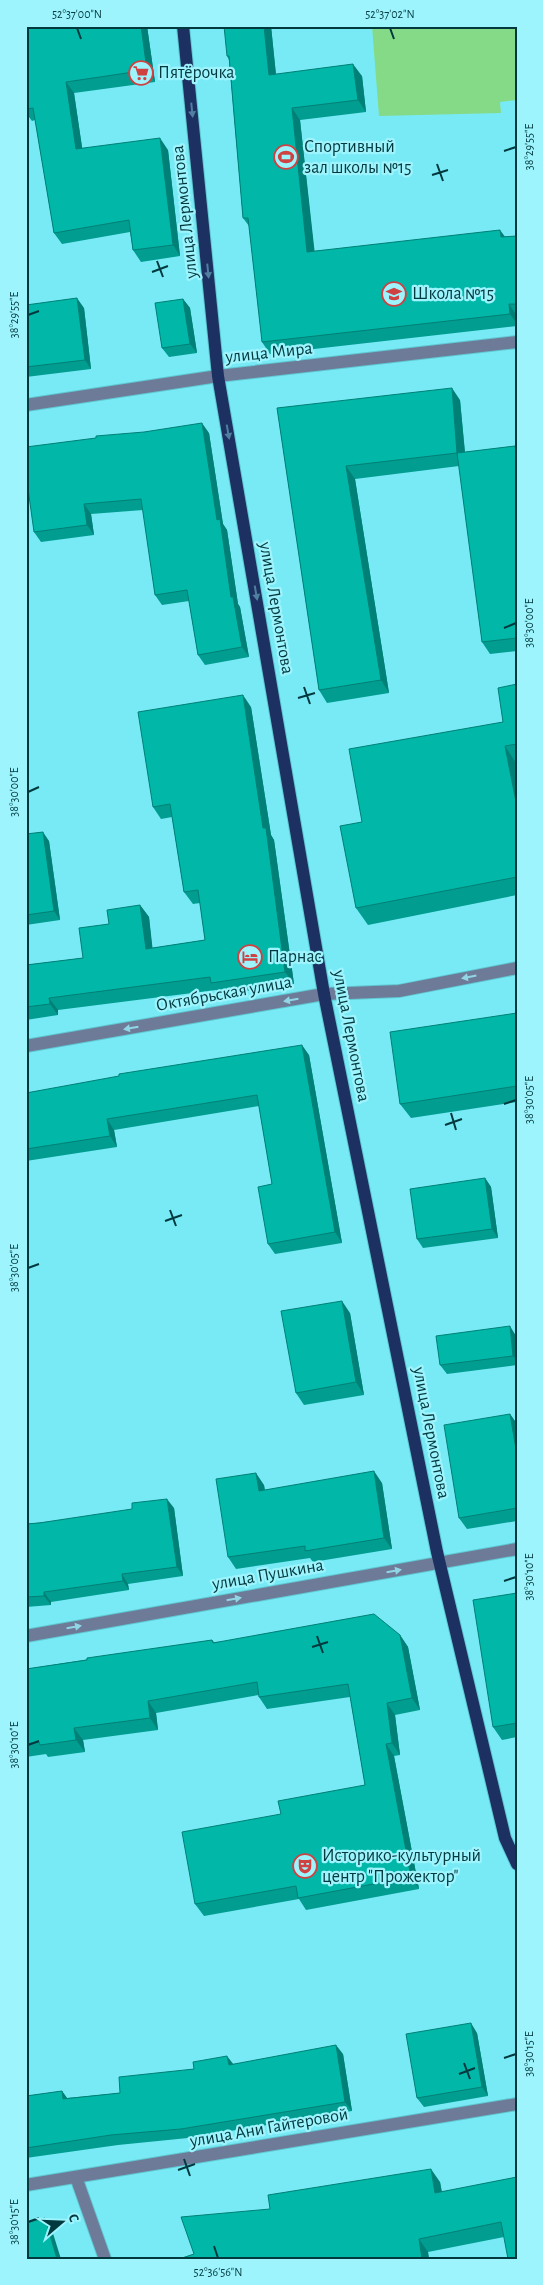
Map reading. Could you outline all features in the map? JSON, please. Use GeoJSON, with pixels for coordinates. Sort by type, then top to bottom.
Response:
{"type":"FeatureCollection","features":[{"type":"Feature","properties":{"kind":"main road","name":"улица Лермонтова"},"geometry":{"type":"LineString","coordinates":[[184,26],[218,376],[324,994],[439,1562],[505,1838],[517,1864]]}},
{"type":"Feature","properties":{"kind":"street","name":"улица Мира"},"geometry":{"type":"LineString","coordinates":[[26,405],[218,376],[517,342]]}},
{"type":"Feature","properties":{"kind":"street","name":"Октябрьская улица"},"geometry":{"type":"LineString","coordinates":[[26,1046],[324,994],[399,991],[517,968]]}},
{"type":"Feature","properties":{"kind":"street","name":"улица Пушкина"},"geometry":{"type":"LineString","coordinates":[[26,1636],[517,1549]]}},
{"type":"Feature","properties":{"kind":"street","name":"улица Ани Гайтеровой"},"geometry":{"type":"LineString","coordinates":[[26,2185],[517,2104]]}},
{"type":"Feature","properties":{"kind":"street"},"geometry":{"type":"LineString","coordinates":[[76,2177],[105,2259]]}},
{"type":"Feature","properties":{"kind":"green space"},"geometry":{"type":"Polygon","coordinates":[[[372,26],[517,26],[517,100],[500,102],[501,113],[379,116],[372,26]]]}},
{"type":"Feature","properties":{"kind":"building"},"geometry":{"type":"Polygon","coordinates":[[[45,26],[141,26],[147,70],[66,82],[76,149],[160,138],[173,245],[133,250],[129,220],[54,233],[33,108],[26,109],[26,29],[45,26]]]}},
{"type":"Feature","properties":{"kind":"building"},"geometry":{"type":"Polygon","coordinates":[[[224,26],[264,26],[269,75],[353,64],[358,100],[292,108],[307,252],[500,230],[501,237],[517,236],[517,304],[509,304],[510,314],[262,342],[248,218],[243,218],[229,56],[227,56],[224,26]]]}},
{"type":"Feature","properties":{"kind":"building"},"geometry":{"type":"Polygon","coordinates":[[[77,298],[85,360],[26,367],[26,305],[77,298]]]}},
{"type":"Feature","properties":{"kind":"building"},"geometry":{"type":"Polygon","coordinates":[[[183,299],[190,344],[162,348],[155,303],[183,299]]]}},
{"type":"Feature","properties":{"kind":"building"},"geometry":{"type":"Polygon","coordinates":[[[452,388],[457,453],[346,466],[381,680],[319,690],[277,408],[452,388]]]}},
{"type":"Feature","properties":{"kind":"building"},"geometry":{"type":"Polygon","coordinates":[[[202,423],[217,520],[220,519],[231,597],[233,597],[242,647],[198,655],[187,590],[155,595],[141,499],[84,504],[87,525],[34,532],[26,474],[26,447],[202,423]]]}},
{"type":"Feature","properties":{"kind":"building"},"geometry":{"type":"Polygon","coordinates":[[[515,446],[517,460],[517,638],[482,642],[457,453],[515,446]]]}},
{"type":"Feature","properties":{"kind":"building"},"geometry":{"type":"Polygon","coordinates":[[[517,684],[517,744],[505,746],[517,807],[517,877],[356,908],[340,826],[362,822],[349,749],[503,722],[498,688],[517,684]]]}},
{"type":"Feature","properties":{"kind":"building"},"geometry":{"type":"Polygon","coordinates":[[[243,695],[263,828],[266,828],[285,972],[211,983],[210,977],[49,998],[50,1004],[26,1007],[26,965],[83,958],[79,928],[109,924],[107,910],[140,905],[146,949],[205,940],[198,890],[184,892],[170,804],[153,807],[138,712],[243,695]]]}},
{"type":"Feature","properties":{"kind":"building"},"geometry":{"type":"Polygon","coordinates":[[[43,832],[54,911],[26,915],[26,834],[43,832]]]}},
{"type":"Feature","properties":{"kind":"building"},"geometry":{"type":"Polygon","coordinates":[[[517,1013],[517,1086],[400,1104],[390,1032],[517,1013]]]}},
{"type":"Feature","properties":{"kind":"building"},"geometry":{"type":"Polygon","coordinates":[[[302,1045],[335,1232],[268,1244],[258,1187],[272,1184],[257,1095],[107,1119],[110,1136],[26,1149],[26,1093],[119,1076],[119,1074],[302,1045]]]}},
{"type":"Feature","properties":{"kind":"building"},"geometry":{"type":"Polygon","coordinates":[[[485,1178],[492,1229],[417,1239],[410,1189],[485,1178]]]}},
{"type":"Feature","properties":{"kind":"building"},"geometry":{"type":"Polygon","coordinates":[[[342,1301],[356,1382],[296,1393],[281,1311],[342,1301]]]}},
{"type":"Feature","properties":{"kind":"building"},"geometry":{"type":"Polygon","coordinates":[[[510,1326],[513,1356],[440,1365],[436,1336],[510,1326]]]}},
{"type":"Feature","properties":{"kind":"building"},"geometry":{"type":"Polygon","coordinates":[[[510,1414],[517,1455],[517,1508],[459,1518],[444,1425],[510,1414]]]}},
{"type":"Feature","properties":{"kind":"building"},"geometry":{"type":"Polygon","coordinates":[[[374,1471],[384,1538],[305,1551],[305,1546],[228,1557],[216,1479],[256,1473],[259,1491],[374,1471]]]}},
{"type":"Feature","properties":{"kind":"building"},"geometry":{"type":"Polygon","coordinates":[[[167,1499],[177,1567],[122,1574],[123,1581],[44,1592],[44,1596],[26,1597],[26,1524],[132,1509],[132,1503],[167,1499]]]}},
{"type":"Feature","properties":{"kind":"building"},"geometry":{"type":"Polygon","coordinates":[[[517,1593],[517,1723],[493,1727],[473,1600],[517,1593]]]}},
{"type":"Feature","properties":{"kind":"building"},"geometry":{"type":"Polygon","coordinates":[[[374,1614],[400,1635],[412,1698],[387,1703],[392,1743],[386,1744],[411,1877],[298,1898],[296,1886],[195,1904],[182,1832],[281,1814],[278,1801],[365,1785],[348,1684],[259,1697],[257,1682],[148,1701],[150,1718],[74,1728],[76,1740],[40,1745],[39,1742],[26,1744],[26,1669],[212,1640],[213,1643],[374,1614]]]}},
{"type":"Feature","properties":{"kind":"building"},"geometry":{"type":"Polygon","coordinates":[[[471,2023],[482,2087],[417,2098],[406,2034],[471,2023]]]}},
{"type":"Feature","properties":{"kind":"building"},"geometry":{"type":"Polygon","coordinates":[[[336,2045],[345,2102],[181,2129],[111,2135],[26,2148],[26,2096],[62,2091],[63,2099],[120,2093],[119,2077],[194,2069],[193,2062],[227,2056],[229,2065],[336,2045]]]}},
{"type":"Feature","properties":{"kind":"building"},"geometry":{"type":"Polygon","coordinates":[[[431,2169],[435,2193],[517,2177],[517,2259],[508,2259],[501,2222],[419,2239],[422,2259],[182,2259],[194,2254],[181,2217],[270,2209],[268,2195],[431,2169]]]}},
{"type":"Feature","properties":{"kind":"building"},"geometry":{"type":"Polygon","coordinates":[[[45,2218],[57,2259],[26,2259],[26,2223],[45,2218]]]}},
{"type":"Feature","properties":{"kind":"place","name":"Пятёрочка"},"geometry":{"type":"Point","coordinates":[141,73]}},
{"type":"Feature","properties":{"kind":"place","name":"Спортивный зал школы №15"},"geometry":{"type":"Point","coordinates":[286,157]}},
{"type":"Feature","properties":{"kind":"place","name":"Школа №15"},"geometry":{"type":"Point","coordinates":[394,294]}},
{"type":"Feature","properties":{"kind":"place","name":"Парнас"},"geometry":{"type":"Point","coordinates":[250,957]}},
{"type":"Feature","properties":{"kind":"place","name":"Историко-культурный центр \"Прожектор\""},"geometry":{"type":"Point","coordinates":[305,1866]}}]}
